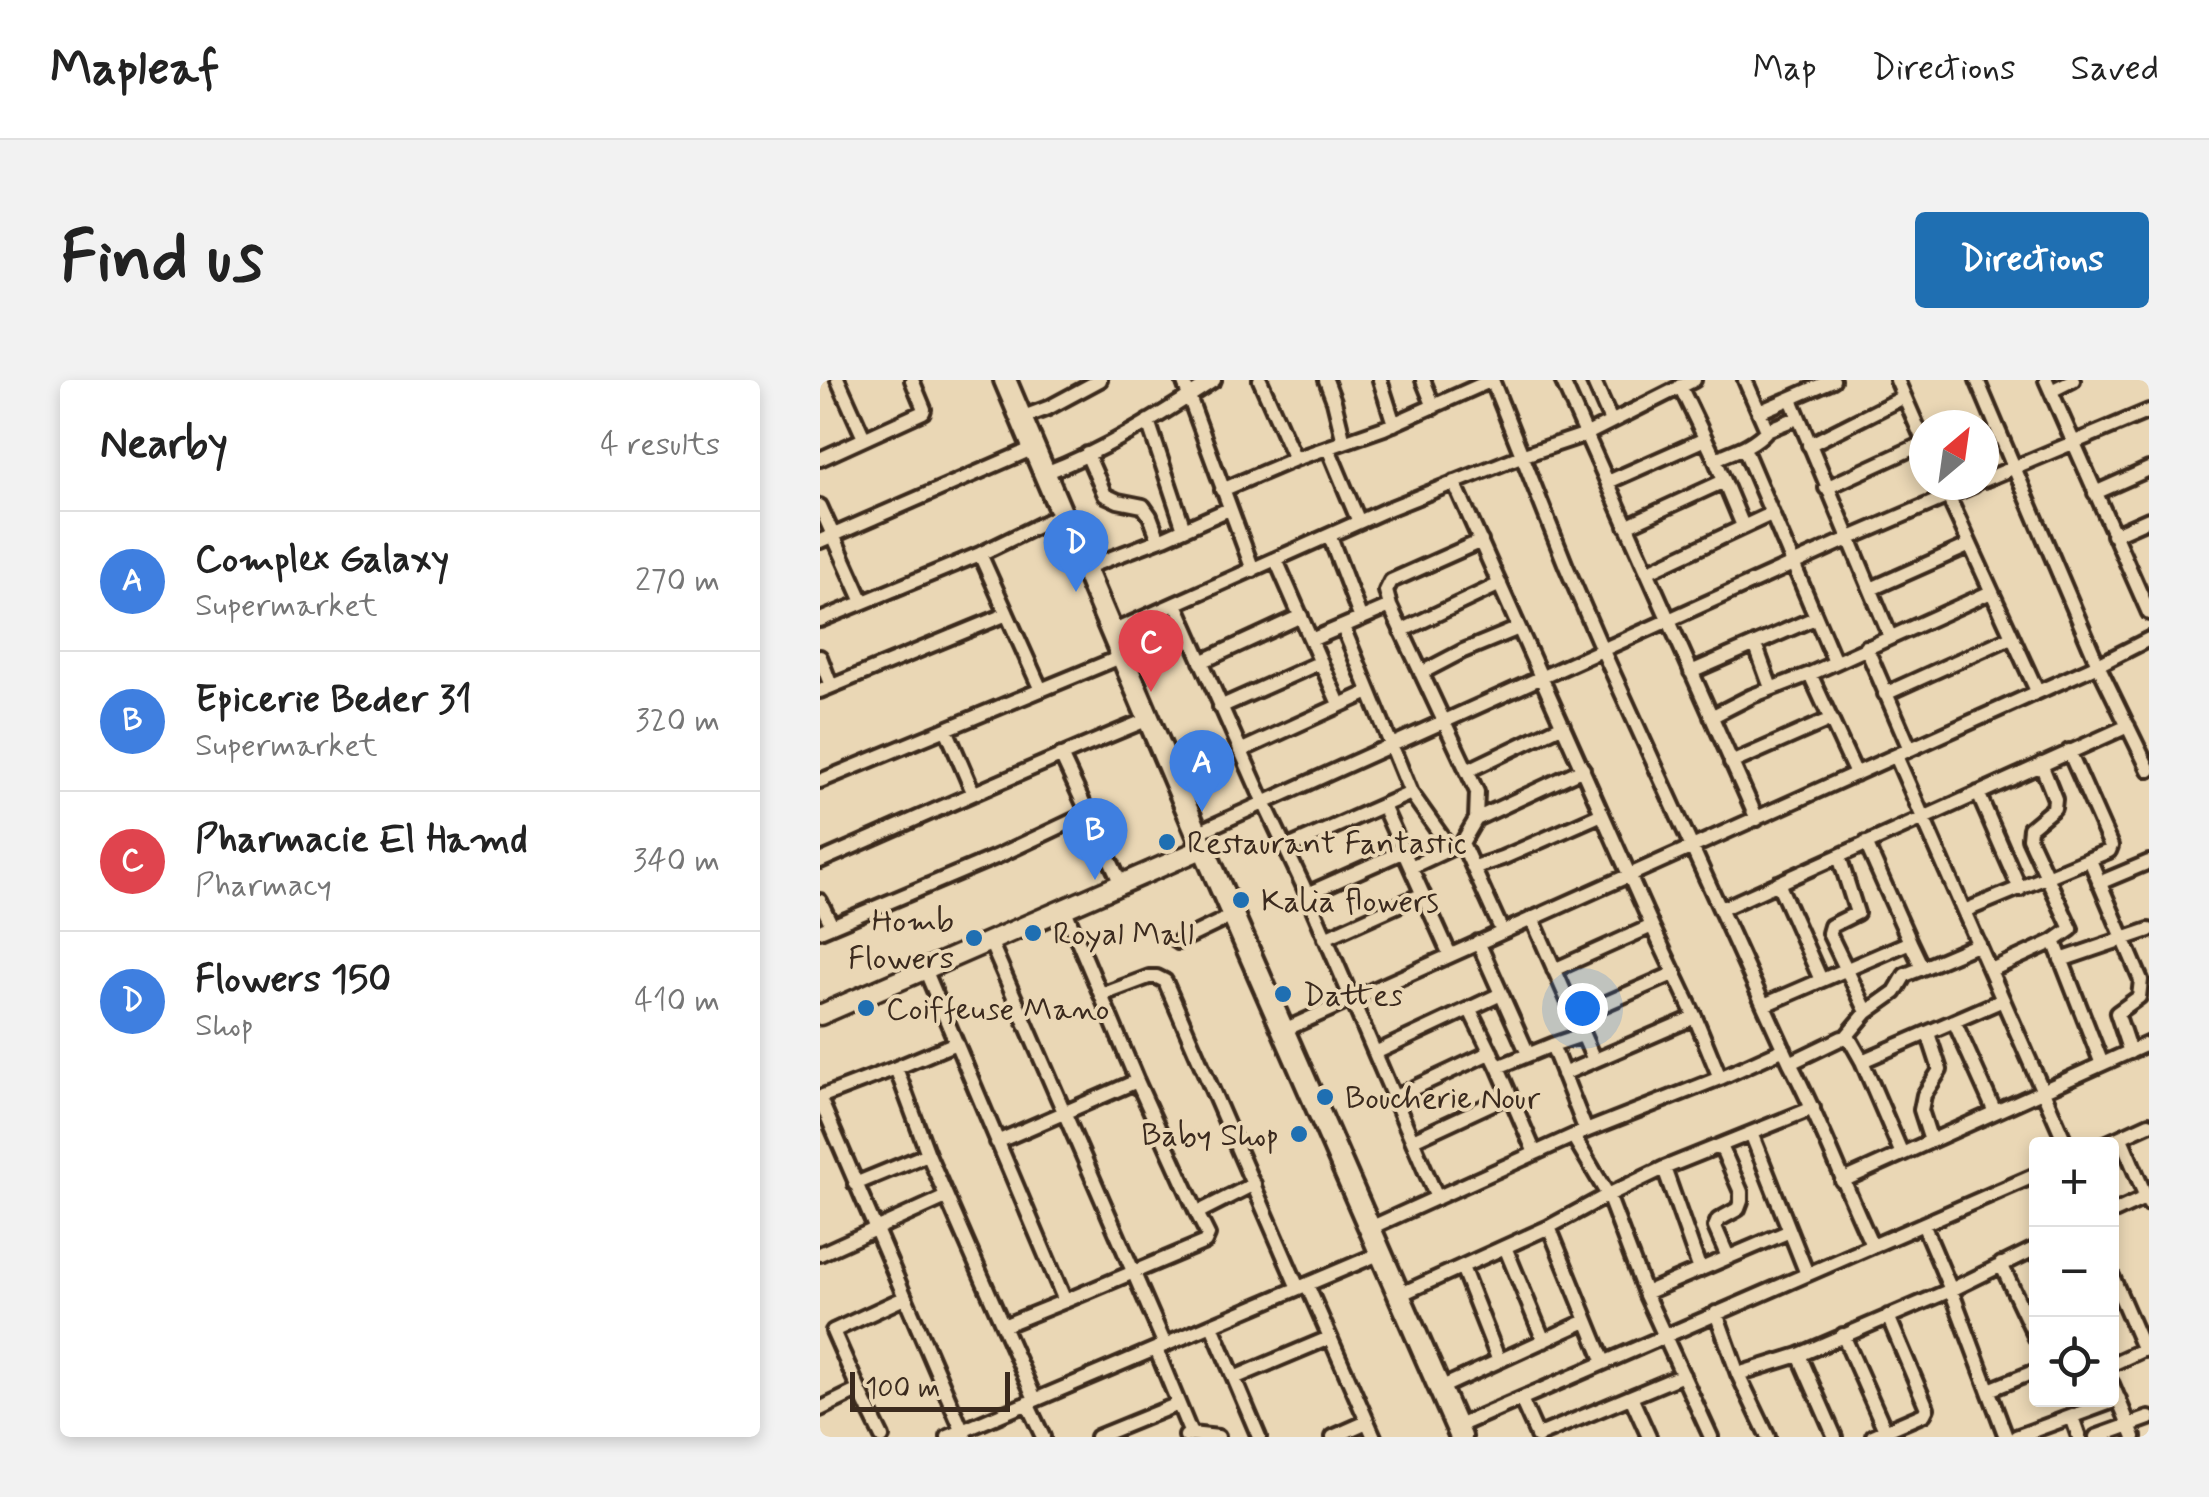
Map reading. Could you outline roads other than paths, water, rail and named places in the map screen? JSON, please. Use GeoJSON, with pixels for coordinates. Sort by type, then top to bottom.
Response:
{"type":"FeatureCollection","features":[{"type":"Feature","properties":{"kind":"main road"},"geometry":{"type":"LineString","coordinates":[[1005,380],[1458,1432]]}},
{"type":"Feature","properties":{"kind":"street"},"geometry":{"type":"LineString","coordinates":[[838,380],[864,438]]}},
{"type":"Feature","properties":{"kind":"street"},"geometry":{"type":"LineString","coordinates":[[820,459],[923,412],[912,380]]}},
{"type":"Feature","properties":{"kind":"street"},"geometry":{"type":"LineString","coordinates":[[1183,380],[1253,570]]}},
{"type":"Feature","properties":{"kind":"street"},"geometry":{"type":"LineString","coordinates":[[1045,474],[1148,421],[1214,380]]}},
{"type":"Feature","properties":{"kind":"street"},"geometry":{"type":"LineString","coordinates":[[1260,380],[1295,460]]}},
{"type":"Feature","properties":{"kind":"street"},"geometry":{"type":"LineString","coordinates":[[1326,380],[1344,442]]}},
{"type":"Feature","properties":{"kind":"street"},"geometry":{"type":"LineString","coordinates":[[1380,380],[1394,424]]}},
{"type":"Feature","properties":{"kind":"street"},"geometry":{"type":"LineString","coordinates":[[1423,380],[1434,407]]}},
{"type":"Feature","properties":{"kind":"street"},"geometry":{"type":"LineString","coordinates":[[1222,490],[1394,424],[1492,380],[1602,650],[1814,1108],[1872,1246]]}},
{"type":"Feature","properties":{"kind":"street"},"geometry":{"type":"LineString","coordinates":[[1562,380],[1758,819]]}},
{"type":"Feature","properties":{"kind":"street"},"geometry":{"type":"LineString","coordinates":[[1593,380],[1612,421]]}},
{"type":"Feature","properties":{"kind":"street"},"geometry":{"type":"LineString","coordinates":[[1112,632],[1358,522],[1587,434],[1694,380]]}},
{"type":"Feature","properties":{"kind":"street"},"geometry":{"type":"LineString","coordinates":[[1745,380],[1767,430]]}},
{"type":"Feature","properties":{"kind":"street"},"geometry":{"type":"LineString","coordinates":[[1760,412],[1833,380]]}},
{"type":"Feature","properties":{"kind":"street"},"geometry":{"type":"LineString","coordinates":[[1897,380],[1910,410]]}},
{"type":"Feature","properties":{"kind":"street"},"geometry":{"type":"LineString","coordinates":[[1977,380],[2098,665],[2149,770]]}},
{"type":"Feature","properties":{"kind":"street"},"geometry":{"type":"LineString","coordinates":[[2073,380],[2048,385],[2149,613]]}},
{"type":"Feature","properties":{"kind":"street"},"geometry":{"type":"LineString","coordinates":[[1021,418],[1048,408],[1092,382]]}},
{"type":"Feature","properties":{"kind":"street"},"geometry":{"type":"LineString","coordinates":[[1680,386],[1742,526]]}},
{"type":"Feature","properties":{"kind":"street"},"geometry":{"type":"LineString","coordinates":[[1808,446],[1904,397]]}},
{"type":"Feature","properties":{"kind":"street"},"geometry":{"type":"LineString","coordinates":[[1791,399],[1890,636]]}},
{"type":"Feature","properties":{"kind":"street"},"geometry":{"type":"LineString","coordinates":[[1999,474],[2149,411]]}},
{"type":"Feature","properties":{"kind":"street"},"geometry":{"type":"LineString","coordinates":[[1715,459],[1744,448],[1767,430],[1797,418]]}},
{"type":"Feature","properties":{"kind":"street"},"geometry":{"type":"LineString","coordinates":[[1148,421],[1184,529]]}},
{"type":"Feature","properties":{"kind":"street"},"geometry":{"type":"LineString","coordinates":[[1608,482],[1706,439]]}},
{"type":"Feature","properties":{"kind":"street"},"geometry":{"type":"LineString","coordinates":[[826,538],[1034,448]]}},
{"type":"Feature","properties":{"kind":"street"},"geometry":{"type":"LineString","coordinates":[[1328,448],[1358,522]]}},
{"type":"Feature","properties":{"kind":"street"},"geometry":{"type":"LineString","coordinates":[[1744,448],[1835,662]]}},
{"type":"Feature","properties":{"kind":"street"},"geometry":{"type":"LineString","coordinates":[[1826,488],[1909,449]]}},
{"type":"Feature","properties":{"kind":"street"},"geometry":{"type":"LineString","coordinates":[[1087,454],[1105,495],[1118,502],[1143,506],[1160,540]]}},
{"type":"Feature","properties":{"kind":"street"},"geometry":{"type":"LineString","coordinates":[[2095,493],[2149,469]]}},
{"type":"Feature","properties":{"kind":"street"},"geometry":{"type":"LineString","coordinates":[[1454,482],[1720,1078]]}},
{"type":"Feature","properties":{"kind":"street"},"geometry":{"type":"LineString","coordinates":[[1626,526],[1724,482]]}},
{"type":"Feature","properties":{"kind":"street"},"geometry":{"type":"LineString","coordinates":[[820,1015],[1121,884],[1264,802],[1928,500]]}},
{"type":"Feature","properties":{"kind":"street"},"geometry":{"type":"LineString","coordinates":[[1950,500],[2037,691]]}},
{"type":"Feature","properties":{"kind":"street"},"geometry":{"type":"LineString","coordinates":[[820,506],[826,538],[863,602]]}},
{"type":"Feature","properties":{"kind":"street"},"geometry":{"type":"LineString","coordinates":[[1085,568],[1229,509]]}},
{"type":"Feature","properties":{"kind":"street"},"geometry":{"type":"LineString","coordinates":[[820,620],[980,554],[1062,514]]}},
{"type":"Feature","properties":{"kind":"street"},"geometry":{"type":"LineString","coordinates":[[1646,572],[1772,514]]}},
{"type":"Feature","properties":{"kind":"street"},"geometry":{"type":"LineString","coordinates":[[2113,534],[2149,519]]}},
{"type":"Feature","properties":{"kind":"street"},"geometry":{"type":"LineString","coordinates":[[1330,536],[1362,619]]}},
{"type":"Feature","properties":{"kind":"street"},"geometry":{"type":"LineString","coordinates":[[1476,819],[1478,796],[1386,591],[1391,582],[1480,541]]}},
{"type":"Feature","properties":{"kind":"street"},"geometry":{"type":"LineString","coordinates":[[1871,590],[1970,545]]}},
{"type":"Feature","properties":{"kind":"street"},"geometry":{"type":"LineString","coordinates":[[980,554],[1041,690]]}},
{"type":"Feature","properties":{"kind":"street"},"geometry":{"type":"LineString","coordinates":[[1276,560],[1339,704]]}},
{"type":"Feature","properties":{"kind":"street"},"geometry":{"type":"LineString","coordinates":[[2134,582],[2149,576]]}},
{"type":"Feature","properties":{"kind":"street"},"geometry":{"type":"LineString","coordinates":[[1401,631],[1500,584]]}},
{"type":"Feature","properties":{"kind":"street"},"geometry":{"type":"LineString","coordinates":[[1711,717],[1991,592]]}},
{"type":"Feature","properties":{"kind":"street"},"geometry":{"type":"LineString","coordinates":[[1176,604],[1307,894],[1437,1198]]}},
{"type":"Feature","properties":{"kind":"street"},"geometry":{"type":"LineString","coordinates":[[1311,640],[1390,606]]}},
{"type":"Feature","properties":{"kind":"street"},"geometry":{"type":"LineString","coordinates":[[820,658],[825,688],[1007,614]]}},
{"type":"Feature","properties":{"kind":"street"},"geometry":{"type":"LineString","coordinates":[[1201,662],[1300,616]]}},
{"type":"Feature","properties":{"kind":"street"},"geometry":{"type":"LineString","coordinates":[[1690,672],[1815,618]]}},
{"type":"Feature","properties":{"kind":"street"},"geometry":{"type":"LineString","coordinates":[[1342,627],[1411,793],[1475,867],[1502,932]]}},
{"type":"Feature","properties":{"kind":"street"},"geometry":{"type":"LineString","coordinates":[[1421,672],[1520,628]]}},
{"type":"Feature","properties":{"kind":"street"},"geometry":{"type":"LineString","coordinates":[[1886,694],[2011,637]]}},
{"type":"Feature","properties":{"kind":"street"},"geometry":{"type":"LineString","coordinates":[[1284,1030],[2149,639]]}},
{"type":"Feature","properties":{"kind":"street"},"geometry":{"type":"LineString","coordinates":[[1755,644],[1771,688]]}},
{"type":"Feature","properties":{"kind":"street"},"geometry":{"type":"LineString","coordinates":[[1866,647],[1910,750]]}},
{"type":"Feature","properties":{"kind":"street"},"geometry":{"type":"LineString","coordinates":[[820,781],[1123,656]]}},
{"type":"Feature","properties":{"kind":"street"},"geometry":{"type":"LineString","coordinates":[[1220,706],[1321,662]]}},
{"type":"Feature","properties":{"kind":"street"},"geometry":{"type":"LineString","coordinates":[[1810,674],[1856,774]]}},
{"type":"Feature","properties":{"kind":"street"},"geometry":{"type":"LineString","coordinates":[[1240,750],[1368,692]]}},
{"type":"Feature","properties":{"kind":"street"},"geometry":{"type":"LineString","coordinates":[[820,861],[1149,719]]}},
{"type":"Feature","properties":{"kind":"street"},"geometry":{"type":"LineString","coordinates":[[1731,762],[1830,719]]}},
{"type":"Feature","properties":{"kind":"street"},"geometry":{"type":"LineString","coordinates":[[1467,771],[1563,726]]}},
{"type":"Feature","properties":{"kind":"street"},"geometry":{"type":"LineString","coordinates":[[1720,909],[2128,726]]}},
{"type":"Feature","properties":{"kind":"street"},"geometry":{"type":"LineString","coordinates":[[946,729],[973,792]]}},
{"type":"Feature","properties":{"kind":"street"},"geometry":{"type":"LineString","coordinates":[[1964,911],[2109,852],[2111,846],[2069,751]]}},
{"type":"Feature","properties":{"kind":"street"},"geometry":{"type":"LineString","coordinates":[[1061,755],[1121,884]]}},
{"type":"Feature","properties":{"kind":"street"},"geometry":{"type":"LineString","coordinates":[[1896,756],[2063,1137]]}},
{"type":"Feature","properties":{"kind":"street"},"geometry":{"type":"LineString","coordinates":[[1991,970],[2054,941],[2071,928],[2028,835],[2030,828],[2054,808],[2055,800],[2040,764]]}},
{"type":"Feature","properties":{"kind":"street"},"geometry":{"type":"LineString","coordinates":[[1411,867],[1456,846],[1476,819],[1582,769]]}},
{"type":"Feature","properties":{"kind":"street"},"geometry":{"type":"LineString","coordinates":[[1978,792],[2020,889]]}},
{"type":"Feature","properties":{"kind":"street"},"geometry":{"type":"LineString","coordinates":[[1286,848],[1411,793]]}},
{"type":"Feature","properties":{"kind":"street"},"geometry":{"type":"LineString","coordinates":[[1383,806],[1450,955]]}},
{"type":"Feature","properties":{"kind":"street"},"geometry":{"type":"LineString","coordinates":[[820,901],[826,929],[1087,814]]}},
{"type":"Feature","properties":{"kind":"street"},"geometry":{"type":"LineString","coordinates":[[1475,867],[1602,814]]}},
{"type":"Feature","properties":{"kind":"street"},"geometry":{"type":"LineString","coordinates":[[1866,843],[1925,968]]}},
{"type":"Feature","properties":{"kind":"street"},"geometry":{"type":"LineString","coordinates":[[1307,894],[1404,851]]}},
{"type":"Feature","properties":{"kind":"street"},"geometry":{"type":"LineString","coordinates":[[1839,856],[1857,911],[1829,930],[1867,1012]]}},
{"type":"Feature","properties":{"kind":"street"},"geometry":{"type":"LineString","coordinates":[[2090,860],[2141,980],[2139,996],[2117,1013],[2130,1052]]}},
{"type":"Feature","properties":{"kind":"street"},"geometry":{"type":"LineString","coordinates":[[2100,884],[2149,862]]}},
{"type":"Feature","properties":{"kind":"street"},"geometry":{"type":"LineString","coordinates":[[1778,882],[1821,980]]}},
{"type":"Feature","properties":{"kind":"street"},"geometry":{"type":"LineString","coordinates":[[1326,938],[1423,894]]}},
{"type":"Feature","properties":{"kind":"street"},"geometry":{"type":"LineString","coordinates":[[1004,1326],[1205,1242],[1208,1234],[1137,1081],[1065,910]]}},
{"type":"Feature","properties":{"kind":"street"},"geometry":{"type":"LineString","coordinates":[[1178,942],[1234,915]]}},
{"type":"Feature","properties":{"kind":"street"},"geometry":{"type":"LineString","coordinates":[[1532,918],[1594,1060]]}},
{"type":"Feature","properties":{"kind":"street"},"geometry":{"type":"LineString","coordinates":[[1554,970],[1652,926]]}},
{"type":"Feature","properties":{"kind":"street"},"geometry":{"type":"LineString","coordinates":[[2061,960],[2149,930]]}},
{"type":"Feature","properties":{"kind":"street"},"geometry":{"type":"LineString","coordinates":[[990,941],[1133,1273],[1188,1436],[1218,1437]]}},
{"type":"Feature","properties":{"kind":"street"},"geometry":{"type":"LineString","coordinates":[[2054,941],[2102,1064]]}},
{"type":"Feature","properties":{"kind":"street"},"geometry":{"type":"LineString","coordinates":[[1478,942],[1528,1054]]}},
{"type":"Feature","properties":{"kind":"street"},"geometry":{"type":"LineString","coordinates":[[1764,1005],[1910,942]]}},
{"type":"Feature","properties":{"kind":"street"},"geometry":{"type":"LineString","coordinates":[[1790,1063],[1846,1038],[1867,1012],[1895,992],[1905,975],[1979,944]]}},
{"type":"Feature","properties":{"kind":"street"},"geometry":{"type":"LineString","coordinates":[[925,970],[1065,1302]]}},
{"type":"Feature","properties":{"kind":"street"},"geometry":{"type":"LineString","coordinates":[[1574,1016],[1675,973]]}},
{"type":"Feature","properties":{"kind":"street"},"geometry":{"type":"LineString","coordinates":[[1100,995],[1149,976],[1165,981],[1254,1184],[1374,1437]]}},
{"type":"Feature","properties":{"kind":"street"},"geometry":{"type":"LineString","coordinates":[[1375,1053],[1501,994]]}},
{"type":"Feature","properties":{"kind":"street"},"geometry":{"type":"LineString","coordinates":[[1862,1061],[2003,1000]]}},
{"type":"Feature","properties":{"kind":"street"},"geometry":{"type":"LineString","coordinates":[[1470,1010],[1535,1153]]}},
{"type":"Feature","properties":{"kind":"street"},"geometry":{"type":"LineString","coordinates":[[1563,1074],[1695,1018]]}},
{"type":"Feature","properties":{"kind":"street"},"geometry":{"type":"LineString","coordinates":[[1954,1021],[1995,1112]]}},
{"type":"Feature","properties":{"kind":"street"},"geometry":{"type":"LineString","coordinates":[[1928,1032],[1940,1070],[1924,1096],[1921,1110],[1932,1141]]}},
{"type":"Feature","properties":{"kind":"street"},"geometry":{"type":"LineString","coordinates":[[1498,1067],[1582,1035]]}},
{"type":"Feature","properties":{"kind":"street"},"geometry":{"type":"LineString","coordinates":[[1846,1038],[1852,1040],[1902,1154]]}},
{"type":"Feature","properties":{"kind":"street"},"geometry":{"type":"LineString","coordinates":[[956,1043],[820,1099],[964,1434]]}},
{"type":"Feature","properties":{"kind":"street"},"geometry":{"type":"LineString","coordinates":[[1842,1181],[2149,1043]]}},
{"type":"Feature","properties":{"kind":"street"},"geometry":{"type":"LineString","coordinates":[[1552,1044],[1579,1134],[1608,1195],[1645,1293],[1712,1437]]}},
{"type":"Feature","properties":{"kind":"street"},"geometry":{"type":"LineString","coordinates":[[1370,1228],[1535,1153],[1784,1049]]}},
{"type":"Feature","properties":{"kind":"street"},"geometry":{"type":"LineString","coordinates":[[1395,1097],[1491,1052]]}},
{"type":"Feature","properties":{"kind":"street"},"geometry":{"type":"LineString","coordinates":[[896,1068],[928,1154],[1004,1326],[1043,1437]]}},
{"type":"Feature","properties":{"kind":"street"},"geometry":{"type":"LineString","coordinates":[[998,1142],[1137,1081]]}},
{"type":"Feature","properties":{"kind":"street"},"geometry":{"type":"LineString","coordinates":[[1414,1140],[1510,1095]]}},
{"type":"Feature","properties":{"kind":"street"},"geometry":{"type":"LineString","coordinates":[[1399,1295],[1549,1227],[1664,1168],[1814,1108]]}},
{"type":"Feature","properties":{"kind":"street"},"geometry":{"type":"LineString","coordinates":[[2119,1210],[2148,1199],[2120,1138],[2149,1124]]}},
{"type":"Feature","properties":{"kind":"street"},"geometry":{"type":"LineString","coordinates":[[1751,1133],[1807,1274]]}},
{"type":"Feature","properties":{"kind":"street"},"geometry":{"type":"LineString","coordinates":[[1721,1146],[1742,1198],[1738,1209],[1715,1226],[1728,1258]]}},
{"type":"Feature","properties":{"kind":"street"},"geometry":{"type":"LineString","coordinates":[[855,1184],[928,1154]]}},
{"type":"Feature","properties":{"kind":"street"},"geometry":{"type":"LineString","coordinates":[[1664,1168],[1700,1270]]}},
{"type":"Feature","properties":{"kind":"street"},"geometry":{"type":"LineString","coordinates":[[1458,1432],[1520,1398],[2029,1178]]}},
{"type":"Feature","properties":{"kind":"street"},"geometry":{"type":"LineString","coordinates":[[1197,1213],[1254,1184]]}},
{"type":"Feature","properties":{"kind":"street"},"geometry":{"type":"LineString","coordinates":[[820,1254],[946,1197]]}},
{"type":"Feature","properties":{"kind":"street"},"geometry":{"type":"LineString","coordinates":[[1924,1224],[2006,1437]]}},
{"type":"Feature","properties":{"kind":"street"},"geometry":{"type":"LineString","coordinates":[[1549,1227],[1604,1362]]}},
{"type":"Feature","properties":{"kind":"street"},"geometry":{"type":"LineString","coordinates":[[1645,1293],[1790,1231]]}},
{"type":"Feature","properties":{"kind":"street"},"geometry":{"type":"LineString","coordinates":[[1505,1247],[1544,1341]]}},
{"type":"Feature","properties":{"kind":"street"},"geometry":{"type":"LineString","coordinates":[[1738,1374],[1800,1355],[1951,1290],[2029,1251]]}},
{"type":"Feature","properties":{"kind":"street"},"geometry":{"type":"LineString","coordinates":[[948,1437],[964,1434],[1031,1401],[1380,1252]]}},
{"type":"Feature","properties":{"kind":"street"},"geometry":{"type":"LineString","coordinates":[[2001,1264],[2029,1323]]}},
{"type":"Feature","properties":{"kind":"street"},"geometry":{"type":"LineString","coordinates":[[1462,1267],[1499,1361]]}},
{"type":"Feature","properties":{"kind":"street"},"geometry":{"type":"LineString","coordinates":[[2119,1290],[2147,1348],[2119,1361]]}},
{"type":"Feature","properties":{"kind":"street"},"geometry":{"type":"LineString","coordinates":[[882,1437],[860,1390],[826,1334],[904,1298]]}},
{"type":"Feature","properties":{"kind":"street"},"geometry":{"type":"LineString","coordinates":[[1716,1314],[1738,1374],[1768,1437]]}},
{"type":"Feature","properties":{"kind":"street"},"geometry":{"type":"LineString","coordinates":[[1844,1336],[1875,1435],[1924,1414],[1927,1408],[1888,1316]]}},
{"type":"Feature","properties":{"kind":"street"},"geometry":{"type":"LineString","coordinates":[[1440,1388],[1586,1322]]}},
{"type":"Feature","properties":{"kind":"street"},"geometry":{"type":"LineString","coordinates":[[1212,1326],[1259,1437]]}},
{"type":"Feature","properties":{"kind":"street"},"geometry":{"type":"LineString","coordinates":[[1234,1378],[1329,1338]]}},
{"type":"Feature","properties":{"kind":"street"},"geometry":{"type":"LineString","coordinates":[[1800,1355],[1835,1437]]}},
{"type":"Feature","properties":{"kind":"street"},"geometry":{"type":"LineString","coordinates":[[1989,1390],[2029,1374]]}},
{"type":"Feature","properties":{"kind":"street"},"geometry":{"type":"LineString","coordinates":[[1520,1398],[1538,1436],[1683,1375]]}},
{"type":"Feature","properties":{"kind":"street"},"geometry":{"type":"LineString","coordinates":[[820,1408],[860,1390]]}},
{"type":"Feature","properties":{"kind":"street"},"geometry":{"type":"LineString","coordinates":[[1631,1397],[1649,1437]]}},
{"type":"Feature","properties":{"kind":"street"},"geometry":{"type":"LineString","coordinates":[[2119,1399],[2132,1431]]}},
{"type":"Feature","properties":{"kind":"street"},"geometry":{"type":"LineString","coordinates":[[1097,1437],[1178,1404]]}},
{"type":"Feature","properties":{"kind":"street"},"geometry":{"type":"LineString","coordinates":[[2016,1437],[2099,1407]]}},
{"type":"Feature","properties":{"kind":"street"},"geometry":{"type":"LineString","coordinates":[[2072,1418],[2080,1437]]}},
{"type":"Feature","properties":{"kind":"street"},"geometry":{"type":"LineString","coordinates":[[2096,1437],[2132,1431],[2149,1418]]}},
{"type":"Feature","properties":{"kind":"street"},"geometry":{"type":"LineString","coordinates":[[1334,1437],[1367,1422]]}},
{"type":"Feature","properties":{"kind":"place","name":"Flowers 150"},"geometry":{"type":"Point","coordinates":[1076,592]}},
{"type":"Feature","properties":{"kind":"place","name":"Pharmacie El Hamd"},"geometry":{"type":"Point","coordinates":[1151,692]}},
{"type":"Feature","properties":{"kind":"place","name":"Complex Galaxy"},"geometry":{"type":"Point","coordinates":[1202,812]}},
{"type":"Feature","properties":{"kind":"place","name":"Restaurant Fantastic"},"geometry":{"type":"Point","coordinates":[1167,842]}},
{"type":"Feature","properties":{"kind":"place","name":"Epicerie Beder 31"},"geometry":{"type":"Point","coordinates":[1095,880]}},
{"type":"Feature","properties":{"kind":"place","name":"Kalia flowers"},"geometry":{"type":"Point","coordinates":[1241,900]}},
{"type":"Feature","properties":{"kind":"place","name":"Royal Mall"},"geometry":{"type":"Point","coordinates":[1033,933]}},
{"type":"Feature","properties":{"kind":"place","name":"Homb Flowers"},"geometry":{"type":"Point","coordinates":[974,938]}},
{"type":"Feature","properties":{"kind":"place","name":"Dattes"},"geometry":{"type":"Point","coordinates":[1283,994]}},
{"type":"Feature","properties":{"kind":"place","name":"Coiffeuse Mano"},"geometry":{"type":"Point","coordinates":[866,1008]}},
{"type":"Feature","properties":{"kind":"place","name":"Boucherie Nour"},"geometry":{"type":"Point","coordinates":[1325,1097]}},
{"type":"Feature","properties":{"kind":"place","name":"Baby Shop"},"geometry":{"type":"Point","coordinates":[1299,1134]}}]}
